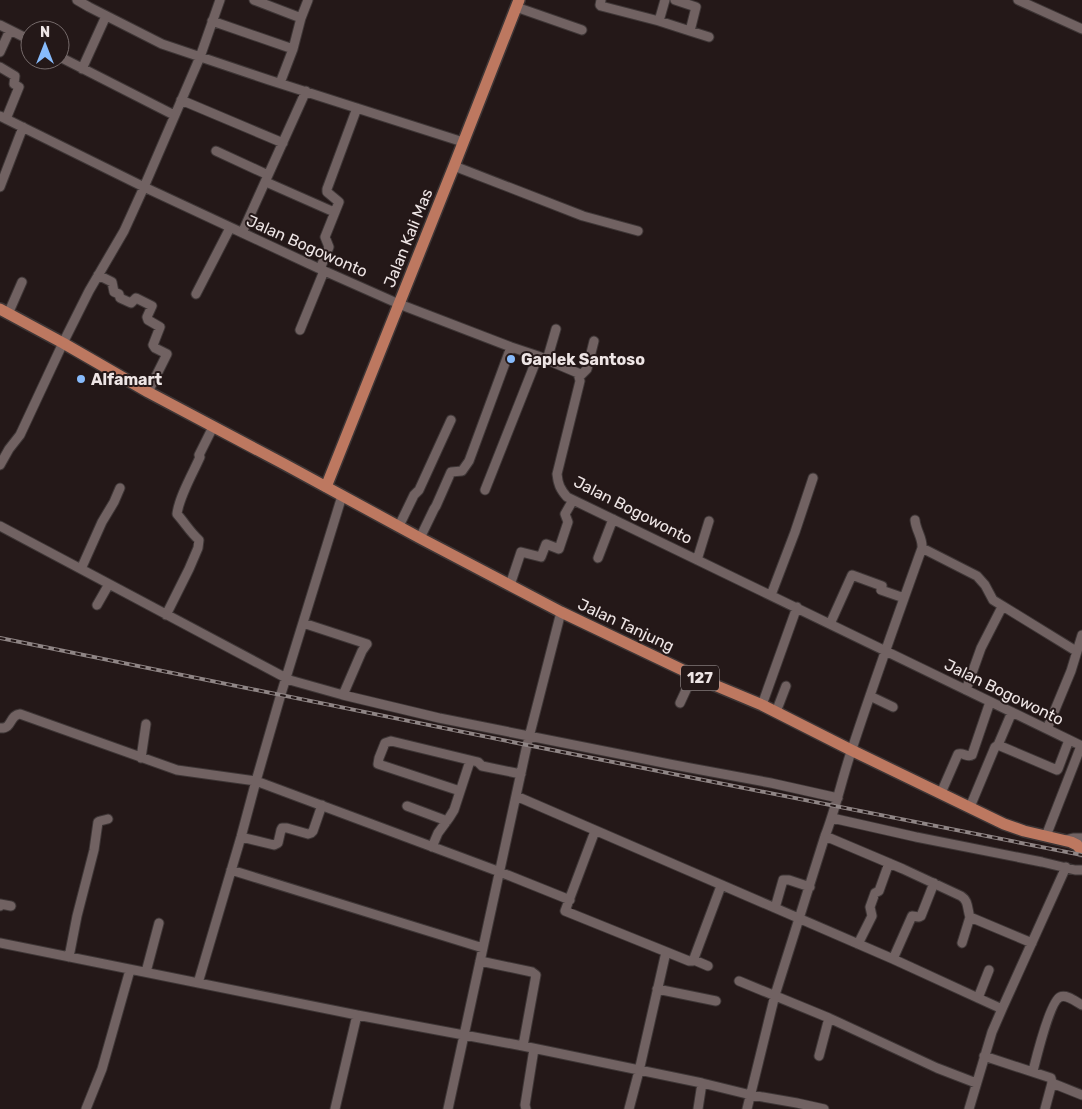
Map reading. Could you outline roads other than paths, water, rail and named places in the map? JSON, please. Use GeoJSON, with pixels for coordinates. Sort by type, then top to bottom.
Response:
{"type":"FeatureCollection","features":[{"type":"Feature","properties":{"kind":"main road","name":"Jalan Kali Mas"},"geometry":{"type":"LineString","coordinates":[[326,487],[518,4]]}},
{"type":"Feature","properties":{"kind":"main road","name":"Jalan Tanjung"},"geometry":{"type":"LineString","coordinates":[[4,311],[148,392],[561,612],[693,675],[762,705],[970,807],[1016,828],[1077,845],[1082,851]]}},
{"type":"Feature","properties":{"kind":"street"},"geometry":{"type":"LineString","coordinates":[[77,0],[162,44],[463,142]]}},
{"type":"Feature","properties":{"kind":"street"},"geometry":{"type":"LineString","coordinates":[[0,465],[20,435],[89,291],[124,231],[200,57],[220,0]]}},
{"type":"Feature","properties":{"kind":"street"},"geometry":{"type":"LineString","coordinates":[[254,0],[302,18]]}},
{"type":"Feature","properties":{"kind":"street"},"geometry":{"type":"LineString","coordinates":[[280,83],[308,0]]}},
{"type":"Feature","properties":{"kind":"street"},"geometry":{"type":"LineString","coordinates":[[601,0],[601,6],[659,21],[709,37]]}},
{"type":"Feature","properties":{"kind":"street"},"geometry":{"type":"LineString","coordinates":[[659,21],[665,0]]}},
{"type":"Feature","properties":{"kind":"street"},"geometry":{"type":"LineString","coordinates":[[675,0],[695,3],[696,8],[690,32]]}},
{"type":"Feature","properties":{"kind":"street"},"geometry":{"type":"LineString","coordinates":[[1018,0],[1082,30]]}},
{"type":"Feature","properties":{"kind":"street"},"geometry":{"type":"LineString","coordinates":[[518,4],[582,30]]}},
{"type":"Feature","properties":{"kind":"street"},"geometry":{"type":"LineString","coordinates":[[82,69],[106,16]]}},
{"type":"Feature","properties":{"kind":"street"},"geometry":{"type":"LineString","coordinates":[[212,20],[293,49]]}},
{"type":"Feature","properties":{"kind":"street"},"geometry":{"type":"LineString","coordinates":[[0,25],[20,35]]}},
{"type":"Feature","properties":{"kind":"street"},"geometry":{"type":"LineString","coordinates":[[0,52],[10,30]]}},
{"type":"Feature","properties":{"kind":"street"},"geometry":{"type":"LineString","coordinates":[[70,62],[174,115]]}},
{"type":"Feature","properties":{"kind":"street"},"geometry":{"type":"LineString","coordinates":[[0,68],[15,76],[14,84],[19,88],[3,118]]}},
{"type":"Feature","properties":{"kind":"street"},"geometry":{"type":"LineString","coordinates":[[242,233],[306,91]]}},
{"type":"Feature","properties":{"kind":"street"},"geometry":{"type":"LineString","coordinates":[[181,100],[283,143]]}},
{"type":"Feature","properties":{"kind":"street"},"geometry":{"type":"LineString","coordinates":[[300,330],[322,270],[329,247],[325,237],[339,202],[327,192],[327,188],[357,108]]}},
{"type":"Feature","properties":{"kind":"street","name":"Jalan Bogowonto"},"geometry":{"type":"LineString","coordinates":[[3,118],[230,228],[322,270],[399,304],[578,373],[580,381],[557,474],[560,489],[567,497],[1081,746]]}},
{"type":"Feature","properties":{"kind":"street"},"geometry":{"type":"LineString","coordinates":[[0,187],[23,127]]}},
{"type":"Feature","properties":{"kind":"street"},"geometry":{"type":"LineString","coordinates":[[216,151],[334,212]]}},
{"type":"Feature","properties":{"kind":"street"},"geometry":{"type":"LineString","coordinates":[[454,166],[583,216],[638,231]]}},
{"type":"Feature","properties":{"kind":"street"},"geometry":{"type":"LineString","coordinates":[[196,294],[230,228]]}},
{"type":"Feature","properties":{"kind":"street"},"geometry":{"type":"LineString","coordinates":[[98,275],[112,282],[114,292],[119,294],[120,298],[131,303],[136,298],[152,306],[147,317],[148,320],[160,327],[153,345],[167,354],[148,392]]}},
{"type":"Feature","properties":{"kind":"street"},"geometry":{"type":"LineString","coordinates":[[4,311],[22,282]]}},
{"type":"Feature","properties":{"kind":"street"},"geometry":{"type":"LineString","coordinates":[[485,490],[556,329]]}},
{"type":"Feature","properties":{"kind":"street"},"geometry":{"type":"LineString","coordinates":[[580,376],[587,368],[594,341]]}},
{"type":"Feature","properties":{"kind":"street"},"geometry":{"type":"LineString","coordinates":[[420,538],[451,472],[462,471],[469,461],[511,347]]}},
{"type":"Feature","properties":{"kind":"street"},"geometry":{"type":"LineString","coordinates":[[399,526],[414,495],[419,490],[451,420]]}},
{"type":"Feature","properties":{"kind":"street"},"geometry":{"type":"LineString","coordinates":[[166,615],[190,569],[198,548],[199,540],[191,534],[177,514],[177,511],[180,500],[200,457],[199,454],[213,427]]}},
{"type":"Feature","properties":{"kind":"street"},"geometry":{"type":"LineString","coordinates":[[771,595],[813,478]]}},
{"type":"Feature","properties":{"kind":"street"},"geometry":{"type":"LineString","coordinates":[[81,569],[120,488]]}},
{"type":"Feature","properties":{"kind":"street"},"geometry":{"type":"LineString","coordinates":[[198,983],[242,837],[256,781],[286,679],[342,496]]}},
{"type":"Feature","properties":{"kind":"street"},"geometry":{"type":"LineString","coordinates":[[510,585],[521,552],[541,557],[546,544],[558,549],[568,522],[565,514],[573,500]]}},
{"type":"Feature","properties":{"kind":"street"},"geometry":{"type":"LineString","coordinates":[[598,558],[613,519]]}},
{"type":"Feature","properties":{"kind":"street"},"geometry":{"type":"LineString","coordinates":[[747,1109],[775,995],[832,818],[851,750],[922,548],[922,540],[915,520]]}},
{"type":"Feature","properties":{"kind":"street"},"geometry":{"type":"LineString","coordinates":[[697,560],[709,521]]}},
{"type":"Feature","properties":{"kind":"street"},"geometry":{"type":"LineString","coordinates":[[0,526],[286,679],[439,718],[771,783],[838,798]]}},
{"type":"Feature","properties":{"kind":"street"},"geometry":{"type":"LineString","coordinates":[[922,548],[977,576],[985,585],[993,600],[1002,607],[1076,651]]}},
{"type":"Feature","properties":{"kind":"street"},"geometry":{"type":"LineString","coordinates":[[830,624],[852,575],[882,586],[881,590],[904,598]]}},
{"type":"Feature","properties":{"kind":"street"},"geometry":{"type":"LineString","coordinates":[[97,604],[109,584]]}},
{"type":"Feature","properties":{"kind":"street"},"geometry":{"type":"LineString","coordinates":[[762,705],[797,607]]}},
{"type":"Feature","properties":{"kind":"street"},"geometry":{"type":"LineString","coordinates":[[966,690],[981,648],[1002,607]]}},
{"type":"Feature","properties":{"kind":"street"},"geometry":{"type":"LineString","coordinates":[[448,1109],[529,735],[561,612]]}},
{"type":"Feature","properties":{"kind":"street"},"geometry":{"type":"LineString","coordinates":[[303,623],[367,644],[362,651],[343,695]]}},
{"type":"Feature","properties":{"kind":"street"},"geometry":{"type":"LineString","coordinates":[[1047,729],[1082,635]]}},
{"type":"Feature","properties":{"kind":"street"},"geometry":{"type":"LineString","coordinates":[[680,703],[693,675]]}},
{"type":"Feature","properties":{"kind":"street"},"geometry":{"type":"LineString","coordinates":[[776,712],[786,686]]}},
{"type":"Feature","properties":{"kind":"street"},"geometry":{"type":"LineString","coordinates":[[870,696],[893,707]]}},
{"type":"Feature","properties":{"kind":"street"},"geometry":{"type":"LineString","coordinates":[[940,793],[958,754],[972,755],[990,702]]}},
{"type":"Feature","properties":{"kind":"street"},"geometry":{"type":"LineString","coordinates":[[970,807],[1012,712]]}},
{"type":"Feature","properties":{"kind":"street"},"geometry":{"type":"LineString","coordinates":[[0,728],[8,726],[14,716],[20,714],[169,768],[184,772],[256,781],[570,900]]}},
{"type":"Feature","properties":{"kind":"street"},"geometry":{"type":"LineString","coordinates":[[141,758],[146,724]]}},
{"type":"Feature","properties":{"kind":"street"},"geometry":{"type":"LineString","coordinates":[[998,745],[1057,770],[1069,740]]}},
{"type":"Feature","properties":{"kind":"street"},"geometry":{"type":"LineString","coordinates":[[460,791],[380,765],[378,762],[385,743],[391,741],[474,762],[483,761],[522,772]]}},
{"type":"Feature","properties":{"kind":"street"},"geometry":{"type":"LineString","coordinates":[[1046,836],[1081,746]]}},
{"type":"Feature","properties":{"kind":"street"},"geometry":{"type":"LineString","coordinates":[[432,847],[438,833],[454,810],[460,791],[474,762]]}},
{"type":"Feature","properties":{"kind":"street"},"geometry":{"type":"LineString","coordinates":[[516,796],[721,886],[800,918],[1002,1009]]}},
{"type":"Feature","properties":{"kind":"street"},"geometry":{"type":"LineString","coordinates":[[242,837],[274,845],[278,843],[282,828],[308,834],[312,833],[322,805]]}},
{"type":"Feature","properties":{"kind":"street"},"geometry":{"type":"LineString","coordinates":[[407,806],[447,821]]}},
{"type":"Feature","properties":{"kind":"street"},"geometry":{"type":"LineString","coordinates":[[832,818],[1074,870],[1082,870]]}},
{"type":"Feature","properties":{"kind":"street"},"geometry":{"type":"LineString","coordinates":[[69,957],[77,916],[94,850],[98,822],[108,819]]}},
{"type":"Feature","properties":{"kind":"street"},"geometry":{"type":"LineString","coordinates":[[595,831],[565,911],[689,961],[694,960],[708,966]]}},
{"type":"Feature","properties":{"kind":"street"},"geometry":{"type":"LineString","coordinates":[[825,836],[889,863],[965,899],[970,917],[962,943]]}},
{"type":"Feature","properties":{"kind":"street"},"geometry":{"type":"LineString","coordinates":[[1064,840],[1082,838]]}},
{"type":"Feature","properties":{"kind":"street"},"geometry":{"type":"LineString","coordinates":[[858,944],[872,916],[870,907],[874,893],[879,891],[889,863]]}},
{"type":"Feature","properties":{"kind":"street"},"geometry":{"type":"LineString","coordinates":[[968,1109],[976,1083],[988,1057],[992,1032],[1066,867]]}},
{"type":"Feature","properties":{"kind":"street"},"geometry":{"type":"LineString","coordinates":[[231,870],[483,948]]}},
{"type":"Feature","properties":{"kind":"street"},"geometry":{"type":"LineString","coordinates":[[775,908],[784,880],[810,887]]}},
{"type":"Feature","properties":{"kind":"street"},"geometry":{"type":"LineString","coordinates":[[893,959],[912,916],[921,916],[934,884]]}},
{"type":"Feature","properties":{"kind":"street"},"geometry":{"type":"LineString","coordinates":[[694,960],[721,886]]}},
{"type":"Feature","properties":{"kind":"street"},"geometry":{"type":"LineString","coordinates":[[0,906],[0,904],[11,906]]}},
{"type":"Feature","properties":{"kind":"street"},"geometry":{"type":"LineString","coordinates":[[970,917],[1032,943]]}},
{"type":"Feature","properties":{"kind":"street"},"geometry":{"type":"LineString","coordinates":[[146,972],[159,923]]}},
{"type":"Feature","properties":{"kind":"street"},"geometry":{"type":"LineString","coordinates":[[0,943],[357,1016],[523,1046],[824,1109]]}},
{"type":"Feature","properties":{"kind":"street"},"geometry":{"type":"LineString","coordinates":[[629,1109],[666,952]]}},
{"type":"Feature","properties":{"kind":"street"},"geometry":{"type":"LineString","coordinates":[[480,961],[532,972],[536,975],[523,1046]]}},
{"type":"Feature","properties":{"kind":"street"},"geometry":{"type":"LineString","coordinates":[[86,1109],[102,1069],[130,970]]}},
{"type":"Feature","properties":{"kind":"street"},"geometry":{"type":"LineString","coordinates":[[978,998],[989,970]]}},
{"type":"Feature","properties":{"kind":"street"},"geometry":{"type":"LineString","coordinates":[[739,981],[829,1018],[937,1068],[976,1083]]}},
{"type":"Feature","properties":{"kind":"street"},"geometry":{"type":"LineString","coordinates":[[657,989],[716,1001]]}},
{"type":"Feature","properties":{"kind":"street"},"geometry":{"type":"LineString","coordinates":[[1033,1071],[1045,1028],[1056,1000],[1064,996],[1082,1005]]}},
{"type":"Feature","properties":{"kind":"street"},"geometry":{"type":"LineString","coordinates":[[337,1109],[357,1016]]}},
{"type":"Feature","properties":{"kind":"street"},"geometry":{"type":"LineString","coordinates":[[819,1056],[829,1018]]}},
{"type":"Feature","properties":{"kind":"street"},"geometry":{"type":"LineString","coordinates":[[526,1109],[525,1105],[534,1049]]}},
{"type":"Feature","properties":{"kind":"street"},"geometry":{"type":"LineString","coordinates":[[988,1057],[1050,1077],[1052,1083],[1045,1109]]}},
{"type":"Feature","properties":{"kind":"street"},"geometry":{"type":"LineString","coordinates":[[698,1109],[702,1083]]}},
{"type":"Feature","properties":{"kind":"street"},"geometry":{"type":"LineString","coordinates":[[1052,1083],[1082,1095]]}},
{"type":"Feature","properties":{"kind":"railway"},"geometry":{"type":"LineString","coordinates":[[0,638],[1082,855]]}},
{"type":"Feature","properties":{"kind":"place","name":"Gaplek Santoso"},"geometry":{"type":"Point","coordinates":[511,359]}},
{"type":"Feature","properties":{"kind":"place","name":"Alfamart"},"geometry":{"type":"Point","coordinates":[81,379]}}]}
